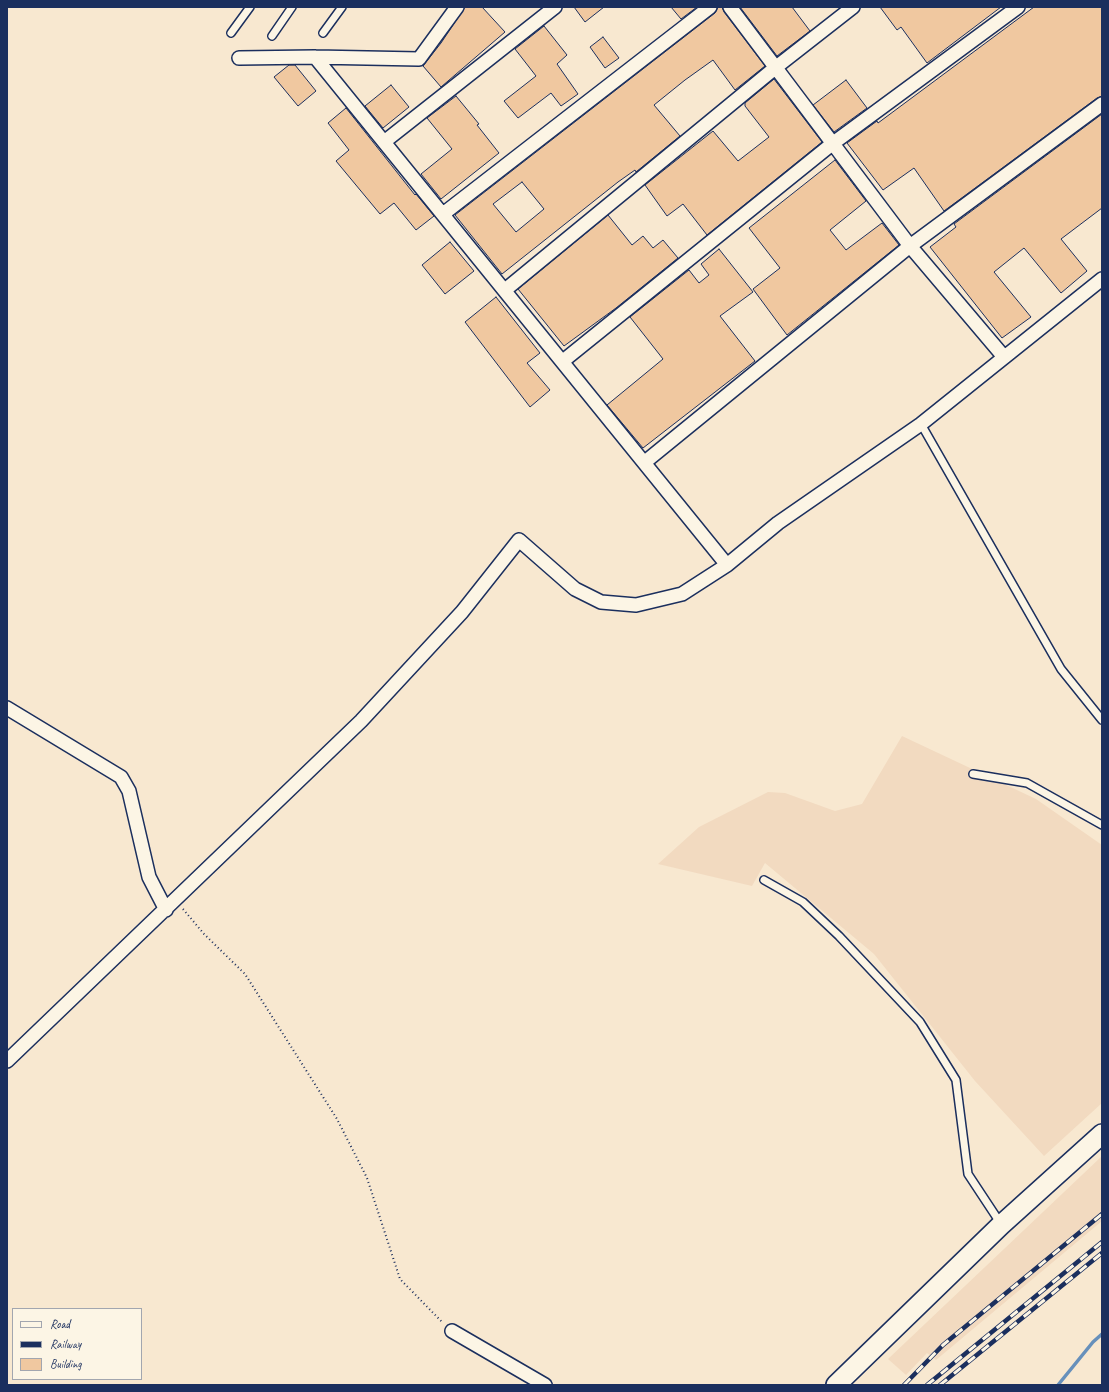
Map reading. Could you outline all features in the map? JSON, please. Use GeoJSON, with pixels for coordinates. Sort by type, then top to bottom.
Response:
{"type":"FeatureCollection","features":[{"type":"Feature","properties":{"kind":"main road"},"geometry":{"type":"LineString","coordinates":[[836,1385],[1001,1225],[1102,1134]]}},
{"type":"Feature","properties":{"kind":"street"},"geometry":{"type":"LineString","coordinates":[[239,58],[315,56],[419,59],[456,7]]}},
{"type":"Feature","properties":{"kind":"street"},"geometry":{"type":"LineString","coordinates":[[384,142],[555,7]]}},
{"type":"Feature","properties":{"kind":"street"},"geometry":{"type":"LineString","coordinates":[[443,214],[710,7]]}},
{"type":"Feature","properties":{"kind":"street"},"geometry":{"type":"LineString","coordinates":[[730,7],[910,246],[1004,357]]}},
{"type":"Feature","properties":{"kind":"street"},"geometry":{"type":"LineString","coordinates":[[505,290],[775,68],[853,7]]}},
{"type":"Feature","properties":{"kind":"street"},"geometry":{"type":"LineString","coordinates":[[563,361],[832,144],[1018,7]]}},
{"type":"Feature","properties":{"kind":"street"},"geometry":{"type":"LineString","coordinates":[[315,56],[727,565]]}},
{"type":"Feature","properties":{"kind":"street"},"geometry":{"type":"LineString","coordinates":[[644,462],[910,246],[1102,104]]}},
{"type":"Feature","properties":{"kind":"street"},"geometry":{"type":"LineString","coordinates":[[7,1061],[166,910],[361,721],[462,612],[519,540],[575,589],[601,602],[636,605],[682,594],[727,565],[778,523],[921,424],[1102,279]]}},
{"type":"Feature","properties":{"kind":"street"},"geometry":{"type":"LineString","coordinates":[[7,708],[121,776],[129,791],[148,877],[166,910]]}},
{"type":"Feature","properties":{"kind":"street"},"geometry":{"type":"LineString","coordinates":[[452,1331],[545,1385]]}},
{"type":"Feature","properties":{"kind":"lane"},"geometry":{"type":"LineString","coordinates":[[231,33],[250,7]]}},
{"type":"Feature","properties":{"kind":"lane"},"geometry":{"type":"LineString","coordinates":[[272,36],[292,7]]}},
{"type":"Feature","properties":{"kind":"lane"},"geometry":{"type":"LineString","coordinates":[[323,33],[342,7]]}},
{"type":"Feature","properties":{"kind":"lane"},"geometry":{"type":"LineString","coordinates":[[921,424],[1061,669],[1102,720]]}},
{"type":"Feature","properties":{"kind":"lane"},"geometry":{"type":"LineString","coordinates":[[974,774],[1027,783],[1102,825]]}},
{"type":"Feature","properties":{"kind":"lane"},"geometry":{"type":"LineString","coordinates":[[764,880],[803,902],[839,936],[920,1022],[956,1080],[968,1174],[1001,1225]]}},
{"type":"Feature","properties":{"kind":"path"},"geometry":{"type":"LineString","coordinates":[[176,900],[204,934],[245,974],[336,1119],[367,1178],[400,1279],[452,1331]]}},
{"type":"Feature","properties":{"kind":"shaded area"},"geometry":{"type":"Polygon","coordinates":[[[902,736],[1036,799],[1102,845],[1102,1103],[1044,1156],[975,1081],[874,954],[765,863],[752,886],[658,864],[699,827],[768,792],[785,793],[835,811],[862,804],[902,736]]]}},
{"type":"Feature","properties":{"kind":"shaded area"},"geometry":{"type":"Polygon","coordinates":[[[1102,1156],[1102,1221],[936,1360],[927,1353],[906,1375],[888,1359],[1102,1156]]]}},
{"type":"Feature","properties":{"kind":"building"},"geometry":{"type":"Polygon","coordinates":[[[465,7],[482,7],[505,32],[441,87],[423,66],[441,43],[465,7]]]}},
{"type":"Feature","properties":{"kind":"building"},"geometry":{"type":"Polygon","coordinates":[[[574,7],[604,7],[585,22],[574,7]]]}},
{"type":"Feature","properties":{"kind":"building"},"geometry":{"type":"Polygon","coordinates":[[[671,7],[697,7],[681,19],[671,7]]]}},
{"type":"Feature","properties":{"kind":"building"},"geometry":{"type":"Polygon","coordinates":[[[718,7],[722,7],[724,12],[765,66],[735,90],[713,60],[685,80],[654,105],[680,136],[636,172],[635,170],[618,182],[502,274],[455,215],[715,13],[718,7]],[[522,182],[493,204],[516,232],[544,209],[522,182]]]}},
{"type":"Feature","properties":{"kind":"building"},"geometry":{"type":"Polygon","coordinates":[[[740,7],[792,7],[810,31],[777,56],[740,7]]]}},
{"type":"Feature","properties":{"kind":"building"},"geometry":{"type":"Polygon","coordinates":[[[880,7],[1001,7],[927,63],[901,27],[897,30],[880,7]]]}},
{"type":"Feature","properties":{"kind":"building"},"geometry":{"type":"Polygon","coordinates":[[[1034,7],[1102,7],[1102,96],[1097,98],[944,211],[914,168],[883,190],[847,143],[877,121],[878,123],[1034,7]]]}},
{"type":"Feature","properties":{"kind":"building"},"geometry":{"type":"Polygon","coordinates":[[[544,26],[567,55],[557,64],[578,94],[561,106],[551,93],[518,118],[504,101],[536,76],[515,49],[544,26]]]}},
{"type":"Feature","properties":{"kind":"building"},"geometry":{"type":"Polygon","coordinates":[[[603,37],[619,58],[605,68],[590,47],[603,37]]]}},
{"type":"Feature","properties":{"kind":"building"},"geometry":{"type":"Polygon","coordinates":[[[289,65],[295,65],[316,91],[298,106],[274,77],[289,65]]]}},
{"type":"Feature","properties":{"kind":"building"},"geometry":{"type":"Polygon","coordinates":[[[774,79],[822,142],[707,235],[683,204],[667,216],[645,185],[713,131],[738,161],[769,137],[745,106],[745,103],[774,79]]]}},
{"type":"Feature","properties":{"kind":"building"},"geometry":{"type":"Polygon","coordinates":[[[846,80],[867,108],[834,132],[813,105],[846,80]]]}},
{"type":"Feature","properties":{"kind":"building"},"geometry":{"type":"Polygon","coordinates":[[[391,85],[409,107],[383,128],[365,106],[391,85]]]}},
{"type":"Feature","properties":{"kind":"building"},"geometry":{"type":"Polygon","coordinates":[[[456,96],[479,124],[477,125],[499,153],[441,199],[421,174],[452,149],[427,118],[456,96]]]}},
{"type":"Feature","properties":{"kind":"building"},"geometry":{"type":"Polygon","coordinates":[[[346,108],[415,195],[416,194],[434,216],[416,230],[394,203],[380,214],[336,161],[349,150],[328,123],[346,108]]]}},
{"type":"Feature","properties":{"kind":"building"},"geometry":{"type":"Polygon","coordinates":[[[1102,114],[1102,208],[1061,239],[1087,271],[1061,293],[1024,248],[994,272],[1031,317],[1002,338],[930,247],[956,227],[954,224],[1102,114]]]}},
{"type":"Feature","properties":{"kind":"building"},"geometry":{"type":"Polygon","coordinates":[[[835,160],[866,201],[830,230],[846,250],[882,223],[899,245],[787,335],[753,289],[780,268],[749,228],[835,160]]]}},
{"type":"Feature","properties":{"kind":"building"},"geometry":{"type":"Polygon","coordinates":[[[608,215],[632,245],[643,236],[653,248],[663,240],[678,258],[616,308],[564,346],[518,289],[608,215]]]}},
{"type":"Feature","properties":{"kind":"building"},"geometry":{"type":"Polygon","coordinates":[[[450,242],[474,271],[445,294],[422,265],[450,242]]]}},
{"type":"Feature","properties":{"kind":"building"},"geometry":{"type":"Polygon","coordinates":[[[719,249],[753,292],[720,316],[755,361],[643,448],[607,405],[663,359],[630,317],[689,270],[699,283],[709,275],[701,264],[719,249]]]}},
{"type":"Feature","properties":{"kind":"building"},"geometry":{"type":"Polygon","coordinates":[[[496,297],[540,353],[527,363],[550,390],[530,407],[465,322],[496,297]]]}},
{"type":"Feature","properties":{"kind":"waterway"},"geometry":{"type":"LineString","coordinates":[[1058,1385],[1093,1342],[1102,1334]]}},
{"type":"Feature","properties":{"kind":"railway"},"geometry":{"type":"LineString","coordinates":[[904,1385],[943,1345],[1102,1214]]}},
{"type":"Feature","properties":{"kind":"railway"},"geometry":{"type":"LineString","coordinates":[[927,1385],[1102,1242]]}},
{"type":"Feature","properties":{"kind":"railway"},"geometry":{"type":"LineString","coordinates":[[940,1385],[1102,1253]]}}]}
